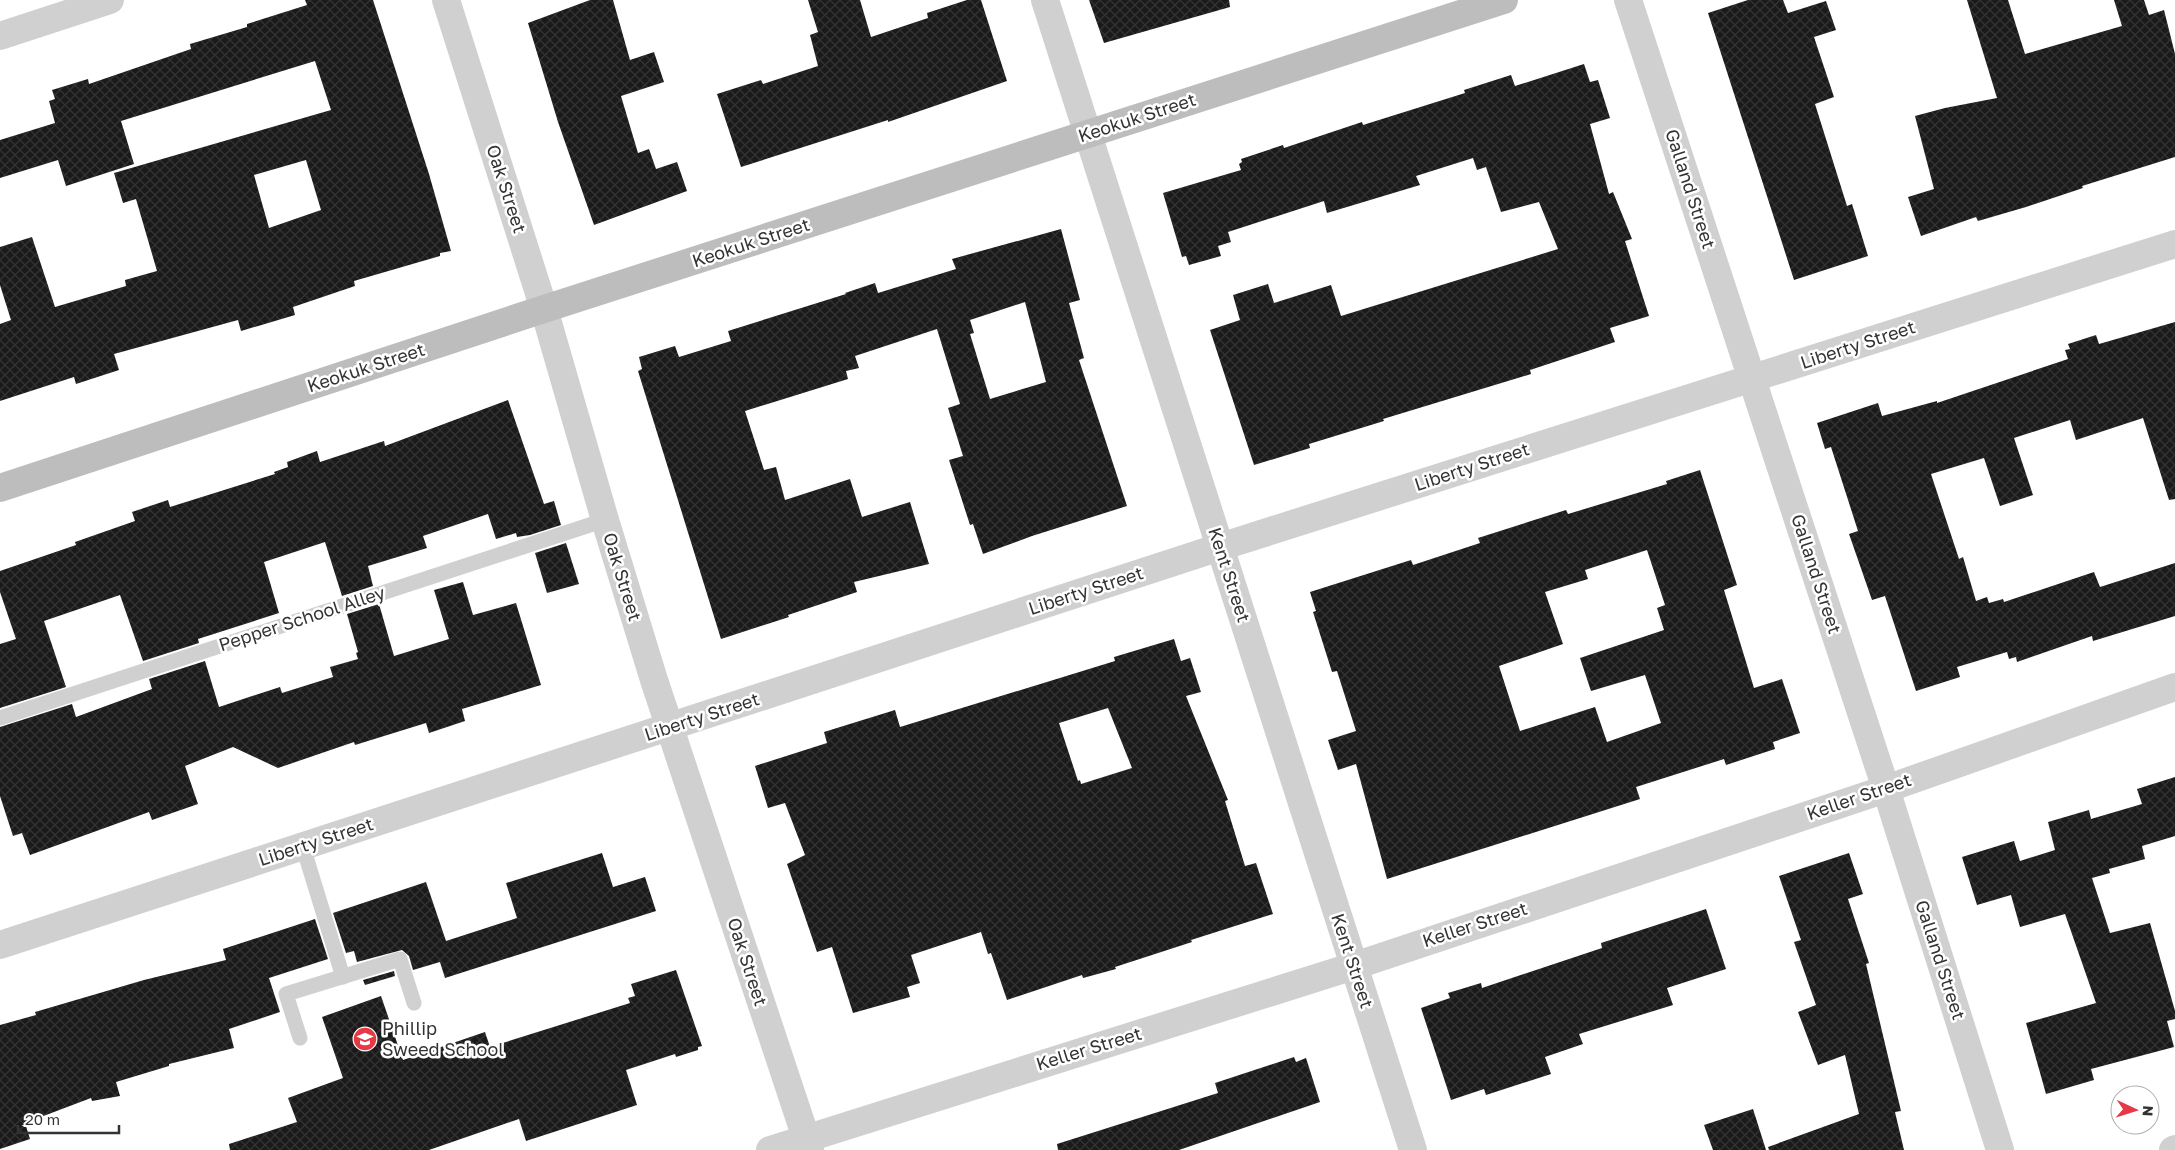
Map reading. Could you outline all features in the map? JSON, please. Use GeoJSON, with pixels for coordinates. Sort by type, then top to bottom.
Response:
{"type":"FeatureCollection","features":[{"type":"Feature","properties":{"kind":"street"},"geometry":{"type":"LineString","coordinates":[[0,36],[110,0]]}},
{"type":"Feature","properties":{"kind":"street","name":"Oak Street"},"geometry":{"type":"LineString","coordinates":[[446,0],[544,309],[605,520],[669,728],[808,1144]]}},
{"type":"Feature","properties":{"kind":"street","name":"Kent Street"},"geometry":{"type":"LineString","coordinates":[[1045,0],[1413,1150]]}},
{"type":"Feature","properties":{"kind":"street","name":"Keokuk Street"},"geometry":{"type":"LineString","coordinates":[[0,488],[544,309],[1504,0]]}},
{"type":"Feature","properties":{"kind":"street","name":"Galland Street"},"geometry":{"type":"LineString","coordinates":[[1628,0],[1886,789],[2000,1150]]}},
{"type":"Feature","properties":{"kind":"street","name":"Liberty Street"},"geometry":{"type":"LineString","coordinates":[[0,945],[1220,547],[2175,244]]}},
{"type":"Feature","properties":{"kind":"street","name":"Keller Street"},"geometry":{"type":"LineString","coordinates":[[770,1150],[808,1144],[1354,966],[1886,789],[2175,687]]}},
{"type":"Feature","properties":{"kind":"lane","name":"Pepper School Alley"},"geometry":{"type":"LineString","coordinates":[[0,718],[605,520]]}},
{"type":"Feature","properties":{"kind":"lane"},"geometry":{"type":"LineString","coordinates":[[303,847],[343,977]]}},
{"type":"Feature","properties":{"kind":"lane"},"geometry":{"type":"LineString","coordinates":[[300,1038],[286,994],[400,959],[414,1004]]}},
{"type":"Feature","properties":{"kind":"building"},"geometry":{"type":"Polygon","coordinates":[[[305,0],[373,0],[429,174],[451,251],[440,253],[440,256],[354,281],[355,286],[293,307],[295,315],[241,331],[238,320],[114,354],[119,370],[76,384],[74,377],[0,401],[0,324],[11,320],[0,285],[0,247],[32,237],[55,307],[126,286],[125,280],[157,271],[136,199],[123,203],[114,173],[331,110],[315,61],[121,121],[134,164],[66,186],[58,160],[0,178],[0,140],[55,123],[49,101],[55,99],[52,90],[88,79],[89,84],[191,49],[190,44],[247,27],[247,24],[307,5],[305,0]],[[306,160],[254,175],[269,228],[321,210],[306,160]]]}},
{"type":"Feature","properties":{"kind":"building"},"geometry":{"type":"Polygon","coordinates":[[[590,0],[613,0],[630,60],[654,52],[664,82],[621,96],[638,153],[649,149],[656,169],[677,162],[687,191],[594,225],[558,122],[528,23],[590,0]]]}},
{"type":"Feature","properties":{"kind":"building"},"geometry":{"type":"Polygon","coordinates":[[[808,0],[860,0],[871,37],[928,18],[927,13],[967,0],[981,0],[1007,81],[888,122],[888,120],[741,167],[717,94],[761,80],[763,84],[818,66],[810,35],[818,32],[808,0]]]}},
{"type":"Feature","properties":{"kind":"building"},"geometry":{"type":"Polygon","coordinates":[[[1089,0],[1229,0],[1230,7],[1104,43],[1089,0]]]}},
{"type":"Feature","properties":{"kind":"building"},"geometry":{"type":"Polygon","coordinates":[[[1748,0],[1783,0],[1788,13],[1826,1],[1836,30],[1814,37],[1834,97],[1815,104],[1847,206],[1852,204],[1868,256],[1794,280],[1708,13],[1748,0]]]}},
{"type":"Feature","properties":{"kind":"building"},"geometry":{"type":"Polygon","coordinates":[[[1967,0],[2008,0],[2025,54],[2122,26],[2114,0],[2144,0],[2149,15],[2164,10],[2175,54],[2175,157],[2082,186],[2083,188],[2026,207],[1978,221],[1976,217],[1921,236],[1908,197],[1934,189],[1915,116],[1997,98],[1967,0]]]}},
{"type":"Feature","properties":{"kind":"building"},"geometry":{"type":"Polygon","coordinates":[[[1584,64],[1590,82],[1598,80],[1610,118],[1590,124],[1609,194],[1613,192],[1632,239],[1625,241],[1649,316],[1610,328],[1615,342],[1530,370],[1531,374],[1383,419],[1384,421],[1309,444],[1310,448],[1254,465],[1210,330],[1240,320],[1233,295],[1268,284],[1274,303],[1331,285],[1341,316],[1558,249],[1539,202],[1501,212],[1486,167],[1477,170],[1473,158],[1416,176],[1420,185],[1327,213],[1324,201],[1228,232],[1231,242],[1218,246],[1221,256],[1189,265],[1186,256],[1182,257],[1163,193],[1241,170],[1239,164],[1242,162],[1241,159],[1283,145],[1284,148],[1362,122],[1363,125],[1465,93],[1464,90],[1511,75],[1515,86],[1584,64]]]}},
{"type":"Feature","properties":{"kind":"building"},"geometry":{"type":"Polygon","coordinates":[[[1061,229],[1080,300],[1069,303],[1084,358],[1079,360],[1127,506],[1032,536],[983,554],[973,524],[970,525],[949,460],[963,456],[948,408],[960,404],[937,329],[855,356],[859,368],[846,371],[848,379],[745,411],[764,470],[776,467],[785,500],[850,479],[862,517],[910,502],[929,564],[854,582],[857,592],[721,639],[638,371],[642,369],[639,357],[675,346],[679,357],[731,341],[728,331],[875,283],[878,293],[956,269],[952,259],[1061,229]],[[1025,302],[970,320],[974,333],[970,334],[990,399],[1046,382],[1025,302]]]}},
{"type":"Feature","properties":{"kind":"building"},"geometry":{"type":"Polygon","coordinates":[[[2175,322],[2175,499],[2169,500],[2143,418],[2076,440],[2070,420],[2014,438],[2033,495],[2000,506],[1984,458],[1931,474],[1959,559],[1963,557],[1976,601],[1987,597],[1989,603],[2003,599],[2004,602],[2094,572],[2100,587],[2175,563],[2175,616],[2093,641],[2092,636],[2017,662],[2016,657],[2009,659],[2007,652],[1957,667],[1960,677],[1916,691],[1885,596],[1872,600],[1849,534],[1858,531],[1831,447],[1825,449],[1817,423],[1878,403],[1882,416],[1937,401],[1937,403],[2068,359],[2065,350],[2070,349],[2068,344],[2096,335],[2099,344],[2175,322]]]}},
{"type":"Feature","properties":{"kind":"building"},"geometry":{"type":"Polygon","coordinates":[[[508,400],[544,504],[554,501],[561,525],[530,535],[517,537],[516,533],[496,539],[488,514],[423,536],[427,548],[368,566],[373,586],[342,596],[325,542],[264,562],[279,613],[198,639],[199,643],[143,661],[120,595],[44,621],[66,687],[0,708],[0,644],[16,639],[0,592],[0,571],[76,545],[75,542],[135,521],[132,512],[168,500],[170,507],[275,474],[274,472],[288,467],[287,462],[317,451],[320,462],[384,441],[385,446],[508,400]]]}},
{"type":"Feature","properties":{"kind":"building"},"geometry":{"type":"Polygon","coordinates":[[[1700,470],[1737,585],[1724,590],[1754,688],[1782,679],[1800,733],[1773,742],[1775,749],[1726,765],[1724,759],[1636,787],[1640,799],[1387,879],[1356,764],[1338,770],[1328,740],[1356,731],[1337,671],[1332,672],[1313,612],[1316,611],[1310,592],[1411,560],[1413,565],[1480,543],[1478,538],[1566,510],[1568,514],[1667,484],[1666,481],[1700,470]],[[1647,550],[1585,570],[1588,579],[1545,592],[1563,644],[1499,666],[1520,731],[1595,707],[1607,742],[1661,723],[1645,675],[1591,691],[1580,658],[1664,630],[1657,608],[1665,605],[1647,550]]]}},
{"type":"Feature","properties":{"kind":"building"},"geometry":{"type":"Polygon","coordinates":[[[566,543],[579,584],[547,593],[535,553],[566,543]]]}},
{"type":"Feature","properties":{"kind":"building"},"geometry":{"type":"Polygon","coordinates":[[[463,582],[473,615],[516,603],[541,685],[462,709],[465,721],[429,733],[426,723],[355,745],[354,742],[278,768],[233,747],[185,766],[198,804],[152,820],[149,812],[30,855],[22,833],[13,836],[0,796],[0,727],[72,704],[76,717],[152,689],[149,679],[205,661],[219,707],[280,687],[282,693],[333,677],[330,667],[358,659],[356,653],[358,652],[347,614],[379,604],[394,656],[449,639],[434,590],[463,582]]]}},
{"type":"Feature","properties":{"kind":"building"},"geometry":{"type":"Polygon","coordinates":[[[1174,639],[1181,661],[1190,658],[1201,692],[1186,696],[1228,800],[1225,801],[1245,866],[1256,863],[1273,914],[1191,940],[1192,942],[1115,967],[1116,969],[1083,978],[1082,975],[1007,1000],[991,953],[988,954],[981,932],[911,955],[920,983],[907,987],[910,997],[853,1013],[832,947],[817,952],[787,864],[805,855],[785,803],[768,808],[755,766],[827,743],[824,732],[895,710],[900,727],[1115,661],[1114,657],[1174,639]],[[1108,708],[1059,723],[1078,781],[1080,780],[1081,784],[1132,768],[1108,708]]]}},
{"type":"Feature","properties":{"kind":"building"},"geometry":{"type":"Polygon","coordinates":[[[2175,777],[2175,836],[2142,846],[2145,859],[2109,869],[2110,873],[2092,878],[2110,933],[2150,923],[2175,1011],[2175,1019],[2167,1021],[2174,1047],[2091,1069],[2094,1080],[2046,1094],[2026,1023],[2096,1003],[2065,914],[2020,927],[2011,895],[1977,905],[1962,857],[2014,841],[2020,861],[2055,850],[2048,822],[2089,810],[2091,819],[2142,804],[2137,789],[2175,777]]]}},
{"type":"Feature","properties":{"kind":"building"},"geometry":{"type":"Polygon","coordinates":[[[602,853],[613,887],[645,877],[656,911],[445,978],[440,962],[413,970],[409,956],[402,950],[357,962],[354,951],[346,953],[333,913],[426,882],[446,941],[517,918],[506,883],[602,853]]]}},
{"type":"Feature","properties":{"kind":"building"},"geometry":{"type":"Polygon","coordinates":[[[1849,853],[1863,894],[1848,899],[1869,963],[1866,964],[1901,1111],[1895,1112],[1904,1150],[1769,1150],[1768,1147],[1859,1114],[1845,1055],[1818,1065],[1798,1012],[1816,1005],[1794,942],[1801,940],[1779,876],[1849,853]]]}},
{"type":"Feature","properties":{"kind":"building"},"geometry":{"type":"Polygon","coordinates":[[[1706,909],[1726,969],[1667,988],[1673,1005],[1579,1034],[1583,1044],[1545,1057],[1551,1074],[1486,1095],[1484,1089],[1451,1100],[1421,1008],[1450,998],[1448,993],[1481,983],[1482,988],[1602,948],[1601,943],[1706,909]]]}},
{"type":"Feature","properties":{"kind":"building"},"geometry":{"type":"Polygon","coordinates":[[[315,919],[328,959],[269,978],[280,1012],[229,1029],[234,1048],[169,1064],[169,1066],[116,1082],[120,1096],[92,1101],[91,1098],[25,1123],[30,1139],[0,1149],[0,1025],[36,1015],[35,1012],[144,980],[226,960],[223,949],[315,919]]]}},
{"type":"Feature","properties":{"kind":"building"},"geometry":{"type":"Polygon","coordinates":[[[676,970],[702,1046],[698,1047],[698,1050],[676,1057],[675,1054],[626,1070],[637,1105],[526,1141],[519,1119],[429,1150],[230,1150],[229,1144],[297,1122],[288,1098],[343,1078],[322,1017],[381,996],[403,1060],[485,1032],[490,1047],[630,1003],[628,998],[635,996],[631,984],[676,970]]]}},
{"type":"Feature","properties":{"kind":"building"},"geometry":{"type":"Polygon","coordinates":[[[394,971],[395,976],[365,985],[363,980],[394,971]]]}},
{"type":"Feature","properties":{"kind":"building"},"geometry":{"type":"Polygon","coordinates":[[[1294,1057],[1296,1062],[1306,1058],[1320,1102],[1179,1150],[1058,1150],[1057,1144],[1218,1093],[1215,1083],[1294,1057]]]}},
{"type":"Feature","properties":{"kind":"building"},"geometry":{"type":"Polygon","coordinates":[[[1753,1109],[1766,1150],[1713,1150],[1704,1125],[1753,1109]]]}},
{"type":"Feature","properties":{"kind":"place","name":"Phillip Sweed School"},"geometry":{"type":"Point","coordinates":[365,1039]}}]}
